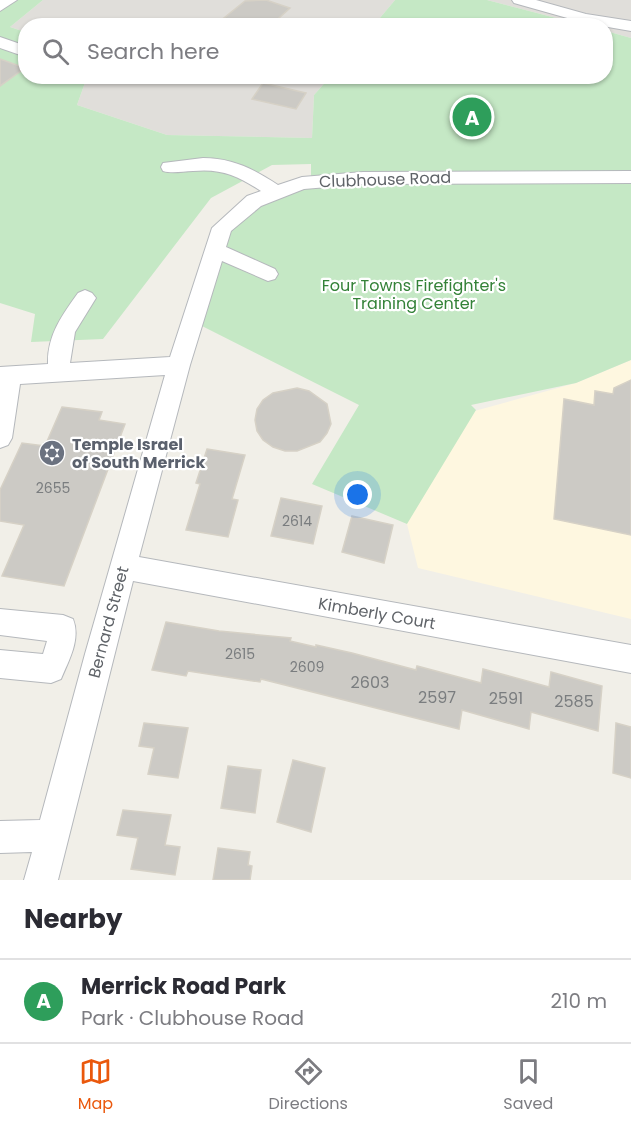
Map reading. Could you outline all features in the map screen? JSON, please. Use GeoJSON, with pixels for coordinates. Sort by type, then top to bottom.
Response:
{"type":"FeatureCollection","features":[{"type":"Feature","properties":{"kind":"street"},"geometry":{"type":"LineString","coordinates":[[0,6],[10,0]]}},
{"type":"Feature","properties":{"kind":"street"},"geometry":{"type":"LineString","coordinates":[[520,0],[568,4],[631,17]]}},
{"type":"Feature","properties":{"kind":"street"},"geometry":{"type":"LineString","coordinates":[[520,0],[573,18]]}},
{"type":"Feature","properties":{"kind":"street"},"geometry":{"type":"LineString","coordinates":[[520,0],[585,18]]}},
{"type":"Feature","properties":{"kind":"street"},"geometry":{"type":"LineString","coordinates":[[613,23],[631,26]]}},
{"type":"Feature","properties":{"kind":"street"},"geometry":{"type":"LineString","coordinates":[[613,29],[631,33]]}},
{"type":"Feature","properties":{"kind":"street"},"geometry":{"type":"LineString","coordinates":[[0,42],[18,49]]}},
{"type":"Feature","properties":{"kind":"street"},"geometry":{"type":"LineString","coordinates":[[256,200],[232,182],[216,176],[171,172],[212,162],[227,164],[243,170],[275,192]]}},
{"type":"Feature","properties":{"kind":"street","name":"Clubhouse Road"},"geometry":{"type":"LineString","coordinates":[[179,364],[222,228],[239,211],[275,192],[302,183],[334,179],[631,177]]}},
{"type":"Feature","properties":{"kind":"street"},"geometry":{"type":"LineString","coordinates":[[215,250],[268,274]]}},
{"type":"Feature","properties":{"kind":"street"},"geometry":{"type":"LineString","coordinates":[[0,438],[6,412],[5,376],[179,364]]}},
{"type":"Feature","properties":{"kind":"street","name":"Bernard Street"},"geometry":{"type":"LineString","coordinates":[[41,880],[99,654],[179,364]]}},
{"type":"Feature","properties":{"kind":"street","name":"Kimberly Court"},"geometry":{"type":"LineString","coordinates":[[123,567],[631,658]]}},
{"type":"Feature","properties":{"kind":"street"},"geometry":{"type":"LineString","coordinates":[[0,622],[63,629],[59,650],[51,669],[0,664]]}},
{"type":"Feature","properties":{"kind":"street"},"geometry":{"type":"LineString","coordinates":[[59,650],[99,654]]}},
{"type":"Feature","properties":{"kind":"street"},"geometry":{"type":"LineString","coordinates":[[0,837],[53,836]]}},
{"type":"Feature","properties":{"kind":"shaded area"},"geometry":{"type":"Polygon","coordinates":[[[43,0],[395,0],[380,18],[21,18],[43,0]]]}},
{"type":"Feature","properties":{"kind":"shaded area"},"geometry":{"type":"Polygon","coordinates":[[[487,0],[631,0],[631,38],[613,33],[613,18],[556,18],[487,0]]]}},
{"type":"Feature","properties":{"kind":"shaded area"},"geometry":{"type":"Polygon","coordinates":[[[18,20],[18,30],[10,27],[18,20]]]}},
{"type":"Feature","properties":{"kind":"shaded area"},"geometry":{"type":"Polygon","coordinates":[[[84,84],[324,84],[314,95],[312,138],[167,135],[77,105],[84,84]]]}},
{"type":"Feature","properties":{"kind":"shaded area"},"geometry":{"type":"Polygon","coordinates":[[[631,360],[631,619],[418,568],[404,512],[460,415],[576,383],[631,360]]]}},
{"type":"Feature","properties":{"kind":"green space"},"geometry":{"type":"Polygon","coordinates":[[[0,0],[43,0],[18,18],[10,27],[18,30],[18,84],[84,84],[77,105],[167,135],[312,138],[314,95],[324,84],[613,84],[613,33],[631,38],[631,174],[311,176],[311,164],[272,165],[211,198],[103,339],[31,342],[35,314],[0,303],[0,0]]]}},
{"type":"Feature","properties":{"kind":"green space"},"geometry":{"type":"Polygon","coordinates":[[[395,0],[487,0],[556,18],[380,18],[395,0]]]}},
{"type":"Feature","properties":{"kind":"green space","name":"Four Towns Firefighter's Training Center"},"geometry":{"type":"Polygon","coordinates":[[[631,182],[631,360],[576,383],[471,405],[476,410],[407,524],[312,484],[359,405],[198,324],[230,230],[250,209],[281,193],[331,183],[631,182]]]}},
{"type":"Feature","properties":{"kind":"building"},"geometry":{"type":"Polygon","coordinates":[[[266,0],[290,8],[279,18],[224,18],[245,1],[266,0]]]}},
{"type":"Feature","properties":{"kind":"building"},"geometry":{"type":"Polygon","coordinates":[[[0,59],[18,65],[18,73],[0,86],[0,59]]]}},
{"type":"Feature","properties":{"kind":"building"},"geometry":{"type":"Polygon","coordinates":[[[262,84],[306,93],[296,109],[252,99],[262,84]]]}},
{"type":"Feature","properties":{"kind":"building"},"geometry":{"type":"Polygon","coordinates":[[[631,380],[631,535],[554,519],[564,399],[594,405],[595,391],[613,394],[614,388],[631,380]]]}},
{"type":"Feature","properties":{"kind":"building"},"geometry":{"type":"Polygon","coordinates":[[[297,388],[309,391],[327,404],[331,424],[320,442],[297,451],[285,451],[263,440],[257,431],[255,420],[257,409],[263,400],[273,393],[297,388]]]}},
{"type":"Feature","properties":{"kind":"building"},"geometry":{"type":"Polygon","coordinates":[[[62,407],[102,412],[99,420],[125,424],[64,586],[2,576],[24,525],[0,521],[0,490],[22,443],[45,446],[62,407]]]}},
{"type":"Feature","properties":{"kind":"building"},"geometry":{"type":"Polygon","coordinates":[[[207,449],[245,455],[232,499],[238,500],[228,537],[186,530],[200,484],[196,483],[207,449]]]}},
{"type":"Feature","properties":{"kind":"building"},"geometry":{"type":"Polygon","coordinates":[[[281,498],[322,506],[313,544],[271,536],[281,498]]]}},
{"type":"Feature","properties":{"kind":"building"},"geometry":{"type":"Polygon","coordinates":[[[352,516],[393,525],[384,563],[342,552],[352,516]]]}},
{"type":"Feature","properties":{"kind":"building"},"geometry":{"type":"Polygon","coordinates":[[[166,622],[219,631],[291,638],[290,641],[352,653],[416,670],[417,666],[481,683],[483,669],[549,687],[551,672],[602,686],[598,731],[531,712],[529,729],[462,710],[459,729],[261,679],[260,682],[188,671],[186,676],[152,670],[166,622]]]}},
{"type":"Feature","properties":{"kind":"building"},"geometry":{"type":"Polygon","coordinates":[[[144,723],[188,728],[178,778],[148,774],[154,748],[139,746],[144,723]]]}},
{"type":"Feature","properties":{"kind":"building"},"geometry":{"type":"Polygon","coordinates":[[[616,723],[631,727],[631,778],[613,773],[616,723]]]}},
{"type":"Feature","properties":{"kind":"building"},"geometry":{"type":"Polygon","coordinates":[[[293,760],[325,768],[311,832],[277,822],[293,760]]]}},
{"type":"Feature","properties":{"kind":"building"},"geometry":{"type":"Polygon","coordinates":[[[228,766],[261,770],[255,813],[221,808],[228,766]]]}},
{"type":"Feature","properties":{"kind":"building"},"geometry":{"type":"Polygon","coordinates":[[[123,810],[171,815],[165,845],[180,847],[175,875],[131,869],[138,838],[117,835],[123,810]]]}},
{"type":"Feature","properties":{"kind":"building"},"geometry":{"type":"Polygon","coordinates":[[[218,848],[250,852],[248,865],[252,866],[250,880],[213,880],[218,848]]]}},
{"type":"Feature","properties":{"kind":"place","name":"Merrick Road Park"},"geometry":{"type":"Point","coordinates":[472,117]}},
{"type":"Feature","properties":{"kind":"place","name":"Temple Israel of South Merrick"},"geometry":{"type":"Point","coordinates":[52,453]}}]}
